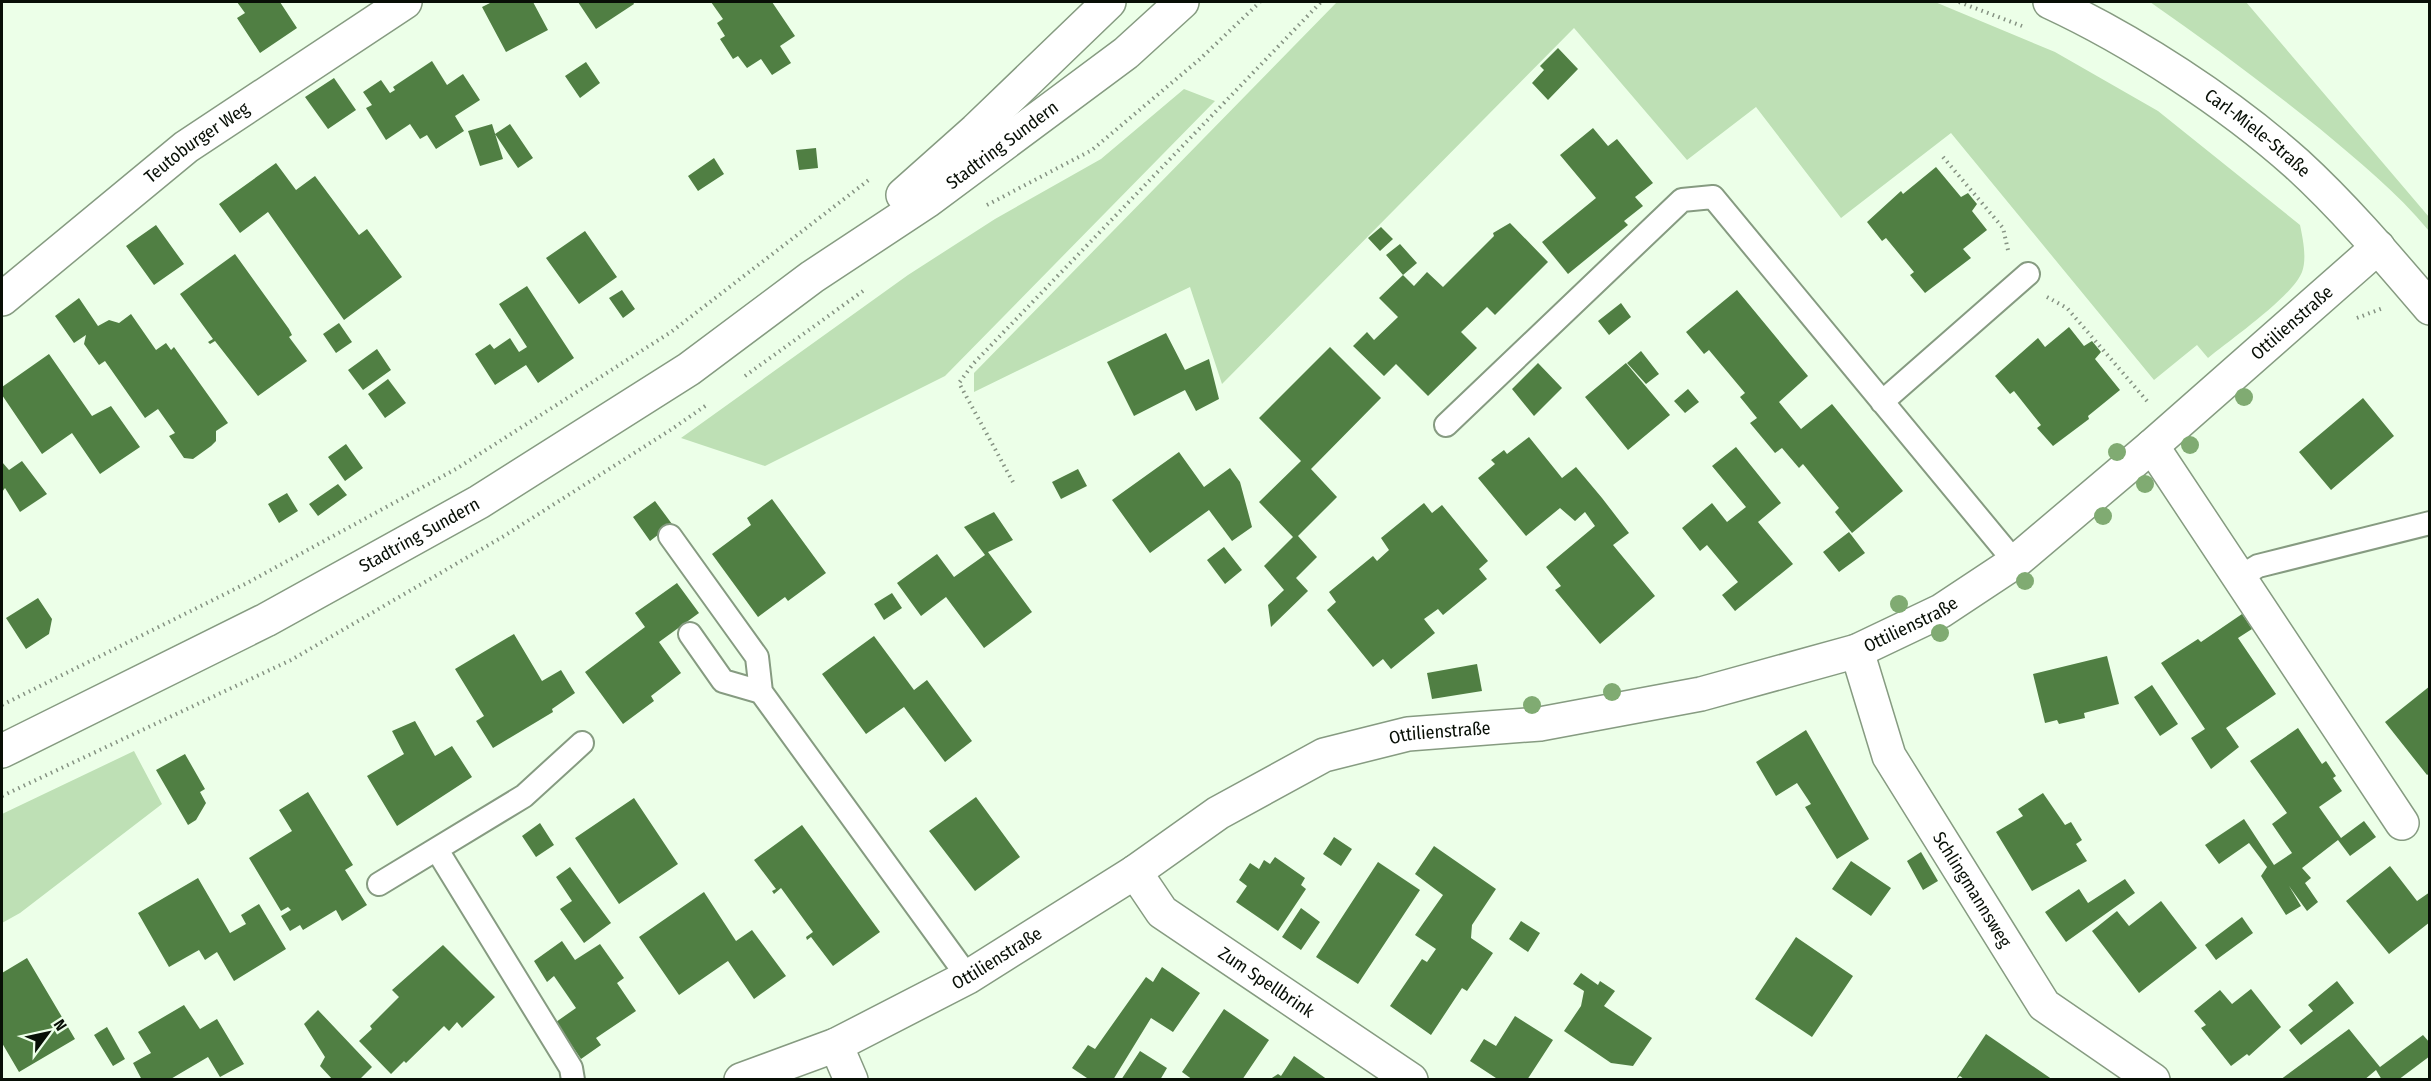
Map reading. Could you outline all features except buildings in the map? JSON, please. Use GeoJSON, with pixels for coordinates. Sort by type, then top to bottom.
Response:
{"type":"FeatureCollection","features":[{"type":"Feature","properties":{"kind":"street","name":"Teutoburger Weg"},"geometry":{"type":"LineString","coordinates":[[2,298],[186,147],[405,2]]}},
{"type":"Feature","properties":{"kind":"street","name":"Stadtring Sundern"},"geometry":{"type":"LineString","coordinates":[[812,276],[976,130],[1109,2]]}},
{"type":"Feature","properties":{"kind":"street","name":"Stadtring Sundern"},"geometry":{"type":"LineString","coordinates":[[2,751],[266,620],[479,502],[688,369],[812,276],[927,201],[1126,53],[1182,2]]}},
{"type":"Feature","properties":{"kind":"street","name":"Carl-Miele-Straße"},"geometry":{"type":"LineString","coordinates":[[2050,2],[2080,16],[2186,81],[2296,164],[2378,247],[2430,308]]}},
{"type":"Feature","properties":{"kind":"street","name":"Ottilienstraße"},"geometry":{"type":"LineString","coordinates":[[741,1080],[836,1045],[969,977],[1135,872],[1218,813],[1324,755],[1408,734],[1540,724],[1701,694],[1857,651],[1941,611],[2015,562],[2162,438],[2378,247]]}},
{"type":"Feature","properties":{"kind":"street"},"geometry":{"type":"LineString","coordinates":[[2162,438],[2240,577],[2402,824]]}},
{"type":"Feature","properties":{"kind":"street","name":"Schlingmannsweg"},"geometry":{"type":"LineString","coordinates":[[1857,651],[1889,756],[2044,1005],[2153,1080]]}},
{"type":"Feature","properties":{"kind":"street","name":"Zum Spellbrink"},"geometry":{"type":"LineString","coordinates":[[1135,872],[1162,912],[1411,1080]]}},
{"type":"Feature","properties":{"kind":"street"},"geometry":{"type":"LineString","coordinates":[[836,1045],[850,1080]]}},
{"type":"Feature","properties":{"kind":"lane"},"geometry":{"type":"LineString","coordinates":[[1446,425],[1682,200],[1713,197],[2015,562]]}},
{"type":"Feature","properties":{"kind":"lane"},"geometry":{"type":"LineString","coordinates":[[1882,402],[2028,274]]}},
{"type":"Feature","properties":{"kind":"lane"},"geometry":{"type":"LineString","coordinates":[[2240,577],[2258,566],[2430,524]]}},
{"type":"Feature","properties":{"kind":"lane"},"geometry":{"type":"LineString","coordinates":[[670,536],[757,657],[761,692],[969,977]]}},
{"type":"Feature","properties":{"kind":"lane"},"geometry":{"type":"LineString","coordinates":[[690,634],[723,681],[761,692]]}},
{"type":"Feature","properties":{"kind":"lane"},"geometry":{"type":"LineString","coordinates":[[379,884],[524,796],[582,743]]}},
{"type":"Feature","properties":{"kind":"lane"},"geometry":{"type":"LineString","coordinates":[[437,850],[571,1068],[573,1080]]}},
{"type":"Feature","properties":{"kind":"path"},"geometry":{"type":"LineString","coordinates":[[1013,482],[959,383],[973,364],[1322,2]]}},
{"type":"Feature","properties":{"kind":"path"},"geometry":{"type":"LineString","coordinates":[[1959,2],[2007,18],[2027,29]]}},
{"type":"Feature","properties":{"kind":"path"},"geometry":{"type":"LineString","coordinates":[[1943,157],[2003,228],[2006,246],[2049,299],[2067,308],[2162,438]]}},
{"type":"Feature","properties":{"kind":"path"},"geometry":{"type":"LineString","coordinates":[[2,705],[247,583],[456,469],[671,333],[878,173]]}},
{"type":"Feature","properties":{"kind":"green space"},"geometry":{"type":"Polygon","coordinates":[[[1337,2],[1935,2],[2055,52],[2158,111],[2300,225],[2304,249],[2302,272],[2287,293],[2274,305],[2208,358],[2197,345],[2154,380],[1951,133],[1841,218],[1756,107],[1687,160],[1574,28],[1222,384],[1190,287],[974,392],[974,373],[1337,2]]]}},
{"type":"Feature","properties":{"kind":"green space"},"geometry":{"type":"Polygon","coordinates":[[[2150,2],[2246,2],[2429,217],[2429,231],[2390,190],[2319,128],[2236,63],[2150,2]]]}},
{"type":"Feature","properties":{"kind":"green space"},"geometry":{"type":"Polygon","coordinates":[[[1184,89],[1215,101],[945,376],[765,466],[681,438],[908,275],[995,219],[1101,159],[1184,89]]]}},
{"type":"Feature","properties":{"kind":"green space"},"geometry":{"type":"Polygon","coordinates":[[[134,751],[162,804],[20,913],[2,923],[2,814],[134,751]]]}}]}
